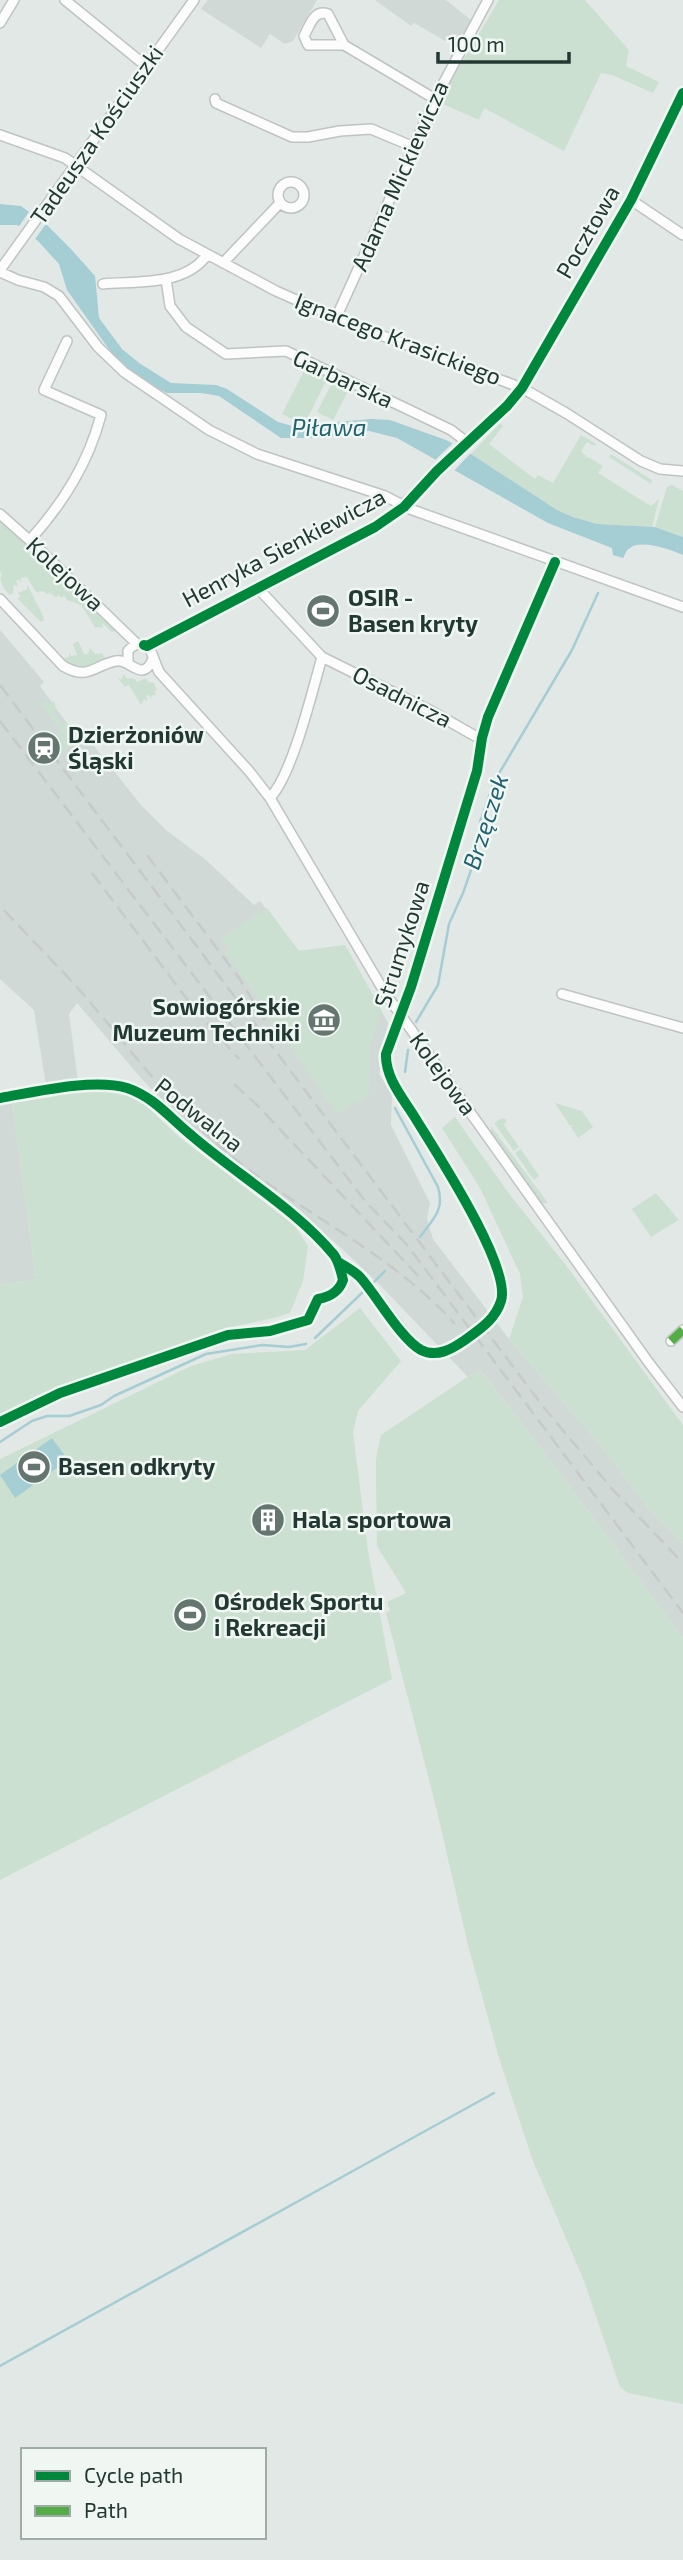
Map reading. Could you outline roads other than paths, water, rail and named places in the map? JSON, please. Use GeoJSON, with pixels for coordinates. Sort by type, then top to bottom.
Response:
{"type":"FeatureCollection","features":[{"type":"Feature","properties":{"kind":"street"},"geometry":{"type":"LineString","coordinates":[[0,23],[13,0]]}},
{"type":"Feature","properties":{"kind":"street"},"geometry":{"type":"LineString","coordinates":[[65,0],[146,66]]}},
{"type":"Feature","properties":{"kind":"street","name":"Tadeusza Kościuszki"},"geometry":{"type":"LineString","coordinates":[[0,271],[194,0]]}},
{"type":"Feature","properties":{"kind":"street","name":"Adama Mickiewicza"},"geometry":{"type":"LineString","coordinates":[[336,318],[435,99],[488,0]]}},
{"type":"Feature","properties":{"kind":"street"},"geometry":{"type":"LineString","coordinates":[[344,45],[328,14],[316,14],[304,36],[308,45],[344,45],[435,99]]}},
{"type":"Feature","properties":{"kind":"street","name":"Pocztowa"},"geometry":{"type":"LineString","coordinates":[[522,388],[631,200],[683,93]]}},
{"type":"Feature","properties":{"kind":"street"},"geometry":{"type":"LineString","coordinates":[[215,99],[216,103],[292,137],[309,138],[340,131],[371,129],[414,147]]}},
{"type":"Feature","properties":{"kind":"street","name":"Ignacego Krasickiego"},"geometry":{"type":"LineString","coordinates":[[0,135],[50,152],[77,166],[142,215],[207,255],[276,291],[336,318],[522,388],[641,461],[660,469],[683,471]]}},
{"type":"Feature","properties":{"kind":"street"},"geometry":{"type":"LineString","coordinates":[[631,200],[683,235]]}},
{"type":"Feature","properties":{"kind":"street"},"geometry":{"type":"LineString","coordinates":[[223,263],[280,203]]}},
{"type":"Feature","properties":{"kind":"street"},"geometry":{"type":"LineString","coordinates":[[103,284],[166,279],[193,270],[207,255]]}},
{"type":"Feature","properties":{"kind":"street"},"geometry":{"type":"LineString","coordinates":[[0,271],[18,280],[44,287],[58,296],[98,347],[117,366],[154,395],[209,430],[249,451],[385,496],[404,507],[683,607]]}},
{"type":"Feature","properties":{"kind":"street","name":"Garbarska"},"geometry":{"type":"LineString","coordinates":[[166,279],[170,306],[186,327],[226,354],[286,351],[451,430],[466,444]]}},
{"type":"Feature","properties":{"kind":"street"},"geometry":{"type":"LineString","coordinates":[[30,540],[73,484],[96,436],[101,415],[44,390],[67,341]]}},
{"type":"Feature","properties":{"kind":"street","name":"Henryka Sienkiewicza"},"geometry":{"type":"LineString","coordinates":[[148,646],[375,527],[404,507],[522,388]]}},
{"type":"Feature","properties":{"kind":"street","name":"Kolejowa"},"geometry":{"type":"LineString","coordinates":[[0,514],[118,624],[134,646]]}},
{"type":"Feature","properties":{"kind":"street","name":"Strumykowa"},"geometry":{"type":"LineString","coordinates":[[458,1345],[494,1316],[502,1297],[497,1267],[457,1187],[399,1093],[388,1070],[386,1054],[401,1016],[477,771],[482,738],[518,645],[555,562]]}},
{"type":"Feature","properties":{"kind":"street","name":"Osadnicza"},"geometry":{"type":"LineString","coordinates":[[257,587],[322,657],[433,712],[475,737],[482,738]]}},
{"type":"Feature","properties":{"kind":"street"},"geometry":{"type":"LineString","coordinates":[[0,599],[63,666],[70,670],[96,670],[116,661],[128,663],[138,670],[151,663],[152,652],[148,646],[134,646],[127,655],[128,663]]}},
{"type":"Feature","properties":{"kind":"street","name":"Osadnicza"},"geometry":{"type":"LineString","coordinates":[[270,798],[279,788],[289,764],[322,657]]}},
{"type":"Feature","properties":{"kind":"street","name":"Kolejowa"},"geometry":{"type":"LineString","coordinates":[[151,663],[249,771],[270,798],[355,944],[401,1016],[683,1407]]}},
{"type":"Feature","properties":{"kind":"street"},"geometry":{"type":"LineString","coordinates":[[562,994],[683,1028]]}},
{"type":"Feature","properties":{"kind":"street","name":"Podwalna"},"geometry":{"type":"LineString","coordinates":[[0,1098],[92,1085],[112,1085],[143,1094],[189,1134],[289,1212],[338,1262],[360,1277],[418,1348],[437,1353],[458,1345]]}},
{"type":"Feature","properties":{"kind":"street"},"geometry":{"type":"LineString","coordinates":[[0,1422],[60,1393],[228,1335],[270,1331],[308,1320],[318,1299],[329,1297],[341,1285],[342,1275],[338,1262]]}},
{"type":"Feature","properties":{"kind":"street"},"geometry":{"type":"LineString","coordinates":[[671,1341],[683,1331]]}},
{"type":"Feature","properties":{"kind":"water","name":"Piława"},"geometry":{"type":"Polygon","coordinates":[[[0,204],[21,206],[48,226],[70,248],[95,276],[99,318],[122,349],[171,383],[216,385],[227,389],[278,422],[292,426],[371,419],[390,420],[446,440],[557,510],[573,517],[597,524],[655,527],[683,537],[683,555],[656,546],[641,545],[629,549],[623,558],[613,555],[612,548],[548,523],[397,438],[369,431],[320,438],[281,438],[219,396],[167,393],[145,382],[113,355],[67,290],[59,264],[38,241],[17,225],[0,225],[0,204]]]}},
{"type":"Feature","properties":{"kind":"water","name":"Basen odkryty"},"geometry":{"type":"Polygon","coordinates":[[[52,1438],[68,1460],[15,1498],[0,1475],[52,1438]]]}},
{"type":"Feature","properties":{"kind":"waterway","name":"Brzęczek"},"geometry":{"type":"LineString","coordinates":[[416,1022],[438,985],[449,924],[476,856],[480,822],[494,782],[572,650],[598,593]]}},
{"type":"Feature","properties":{"kind":"waterway","name":"Brzęczek"},"geometry":{"type":"LineString","coordinates":[[405,1072],[408,1050]]}},
{"type":"Feature","properties":{"kind":"waterway","name":"Brzęczek"},"geometry":{"type":"LineString","coordinates":[[395,1108],[440,1195],[439,1208],[420,1237]]}},
{"type":"Feature","properties":{"kind":"waterway","name":"Brzęczek"},"geometry":{"type":"LineString","coordinates":[[371,1285],[385,1271]]}},
{"type":"Feature","properties":{"kind":"waterway","name":"Brzęczek"},"geometry":{"type":"LineString","coordinates":[[315,1338],[366,1289]]}},
{"type":"Feature","properties":{"kind":"waterway","name":"Brzęczek"},"geometry":{"type":"LineString","coordinates":[[0,1442],[32,1421],[47,1416],[69,1416],[101,1405],[114,1396],[206,1354],[262,1345],[289,1347],[306,1344]]}},
{"type":"Feature","properties":{"kind":"waterway"},"geometry":{"type":"LineString","coordinates":[[0,2366],[494,2093]]}},
{"type":"Feature","properties":{"kind":"railway"},"geometry":{"type":"LineString","coordinates":[[0,685],[545,1409],[614,1491],[683,1563]]}},
{"type":"Feature","properties":{"kind":"railway"},"geometry":{"type":"LineString","coordinates":[[0,721],[365,1201],[407,1245],[683,1613]]}},
{"type":"Feature","properties":{"kind":"railway"},"geometry":{"type":"LineString","coordinates":[[147,855],[239,978],[275,1037]]}},
{"type":"Feature","properties":{"kind":"railway"},"geometry":{"type":"LineString","coordinates":[[92,873],[193,1007],[239,1059]]}},
{"type":"Feature","properties":{"kind":"railway"},"geometry":{"type":"LineString","coordinates":[[4,910],[83,994],[196,1125],[263,1180],[405,1277],[455,1324]]}},
{"type":"Feature","properties":{"kind":"railway"},"geometry":{"type":"LineString","coordinates":[[234,1084],[423,1281]]}},
{"type":"Feature","properties":{"kind":"place","name":"OSIR - Basen kryty"},"geometry":{"type":"Point","coordinates":[323,611]}},
{"type":"Feature","properties":{"kind":"place","name":"Dzierżoniów Śląski"},"geometry":{"type":"Point","coordinates":[44,748]}},
{"type":"Feature","properties":{"kind":"place","name":"Sowiogórskie Muzeum Techniki"},"geometry":{"type":"Point","coordinates":[324,1020]}},
{"type":"Feature","properties":{"kind":"place","name":"Basen odkryty"},"geometry":{"type":"Point","coordinates":[34,1467]}},
{"type":"Feature","properties":{"kind":"place","name":"Hala sportowa"},"geometry":{"type":"Point","coordinates":[268,1520]}},
{"type":"Feature","properties":{"kind":"place","name":"Ośrodek Sportu i Rekreacji"},"geometry":{"type":"Point","coordinates":[190,1615]}}]}
